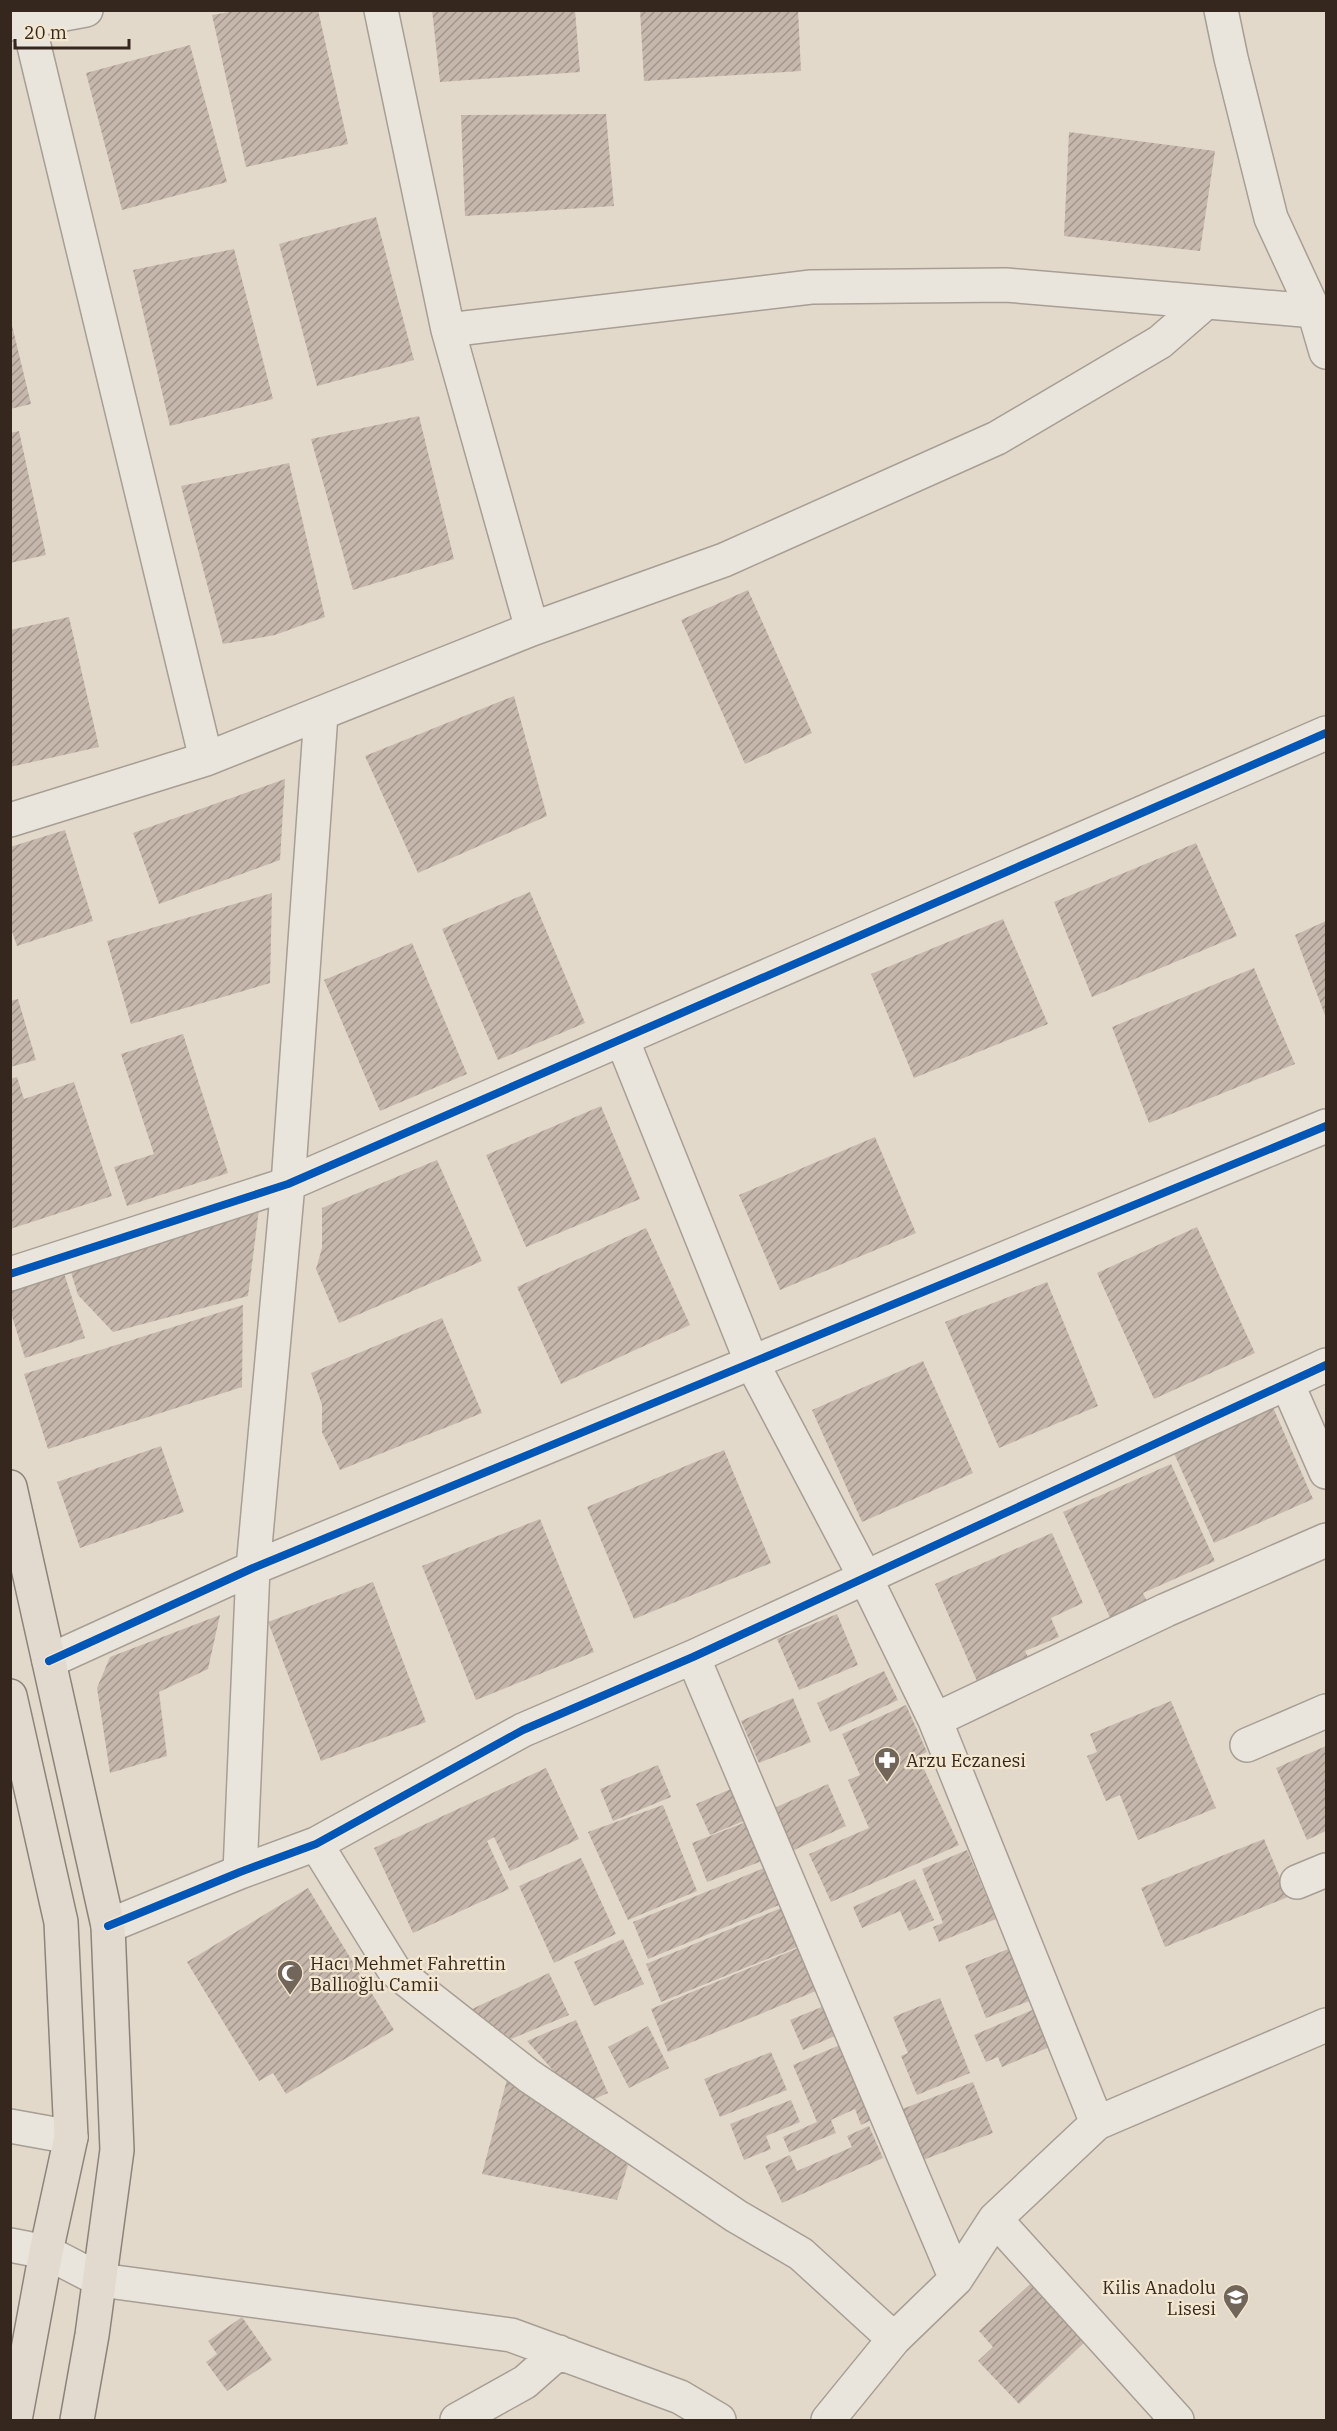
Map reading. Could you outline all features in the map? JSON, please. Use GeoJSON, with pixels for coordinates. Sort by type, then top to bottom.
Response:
{"type":"FeatureCollection","features":[{"type":"Feature","properties":{"kind":"main road"},"geometry":{"type":"LineString","coordinates":[[10,1487],[108,1926],[117,2150],[100,2280],[77,2421]]}},
{"type":"Feature","properties":{"kind":"main road"},"geometry":{"type":"LineString","coordinates":[[10,1696],[61,1922],[71,2137],[46,2252],[15,2421]]}},
{"type":"Feature","properties":{"kind":"street"},"geometry":{"type":"LineString","coordinates":[[86,10],[19,22],[206,759]]}},
{"type":"Feature","properties":{"kind":"street"},"geometry":{"type":"LineString","coordinates":[[381,10],[448,330],[532,629]]}},
{"type":"Feature","properties":{"kind":"street"},"geometry":{"type":"LineString","coordinates":[[1221,10],[1271,218],[1320,312],[1326,352]]}},
{"type":"Feature","properties":{"kind":"street"},"geometry":{"type":"LineString","coordinates":[[448,330],[811,286],[1006,285],[1320,312]]}},
{"type":"Feature","properties":{"kind":"street"},"geometry":{"type":"LineString","coordinates":[[10,820],[206,759],[532,629],[724,560],[997,438],[1160,342],[1206,302]]}},
{"type":"Feature","properties":{"kind":"street"},"geometry":{"type":"LineString","coordinates":[[240,1872],[253,1568],[288,1184],[321,714]]}},
{"type":"Feature","properties":{"kind":"street"},"geometry":{"type":"LineString","coordinates":[[10,1274],[288,1184],[1326,733]]}},
{"type":"Feature","properties":{"kind":"street"},"geometry":{"type":"LineString","coordinates":[[622,1038],[752,1363],[865,1577],[935,1720],[1097,2123]]}},
{"type":"Feature","properties":{"kind":"street"},"geometry":{"type":"LineString","coordinates":[[49,1661],[253,1568],[1326,1126]]}},
{"type":"Feature","properties":{"kind":"street"},"geometry":{"type":"LineString","coordinates":[[108,1926],[240,1872],[316,1844],[523,1730],[693,1657],[1326,1365]]}},
{"type":"Feature","properties":{"kind":"street"},"geometry":{"type":"LineString","coordinates":[[1287,1383],[1326,1472]]}},
{"type":"Feature","properties":{"kind":"street"},"geometry":{"type":"LineString","coordinates":[[935,1720],[1166,1610],[1326,1540]]}},
{"type":"Feature","properties":{"kind":"street"},"geometry":{"type":"LineString","coordinates":[[693,1657],[789,1881],[847,2026],[956,2279]]}},
{"type":"Feature","properties":{"kind":"street"},"geometry":{"type":"LineString","coordinates":[[1247,1745],[1326,1711]]}},
{"type":"Feature","properties":{"kind":"street"},"geometry":{"type":"LineString","coordinates":[[316,1844],[394,1970],[529,2076],[736,2216],[801,2254],[894,2339]]}},
{"type":"Feature","properties":{"kind":"street"},"geometry":{"type":"LineString","coordinates":[[828,2421],[894,2339],[956,2279],[995,2219],[1097,2123],[1326,2025]]}},
{"type":"Feature","properties":{"kind":"street"},"geometry":{"type":"LineString","coordinates":[[10,2126],[71,2137]]}},
{"type":"Feature","properties":{"kind":"street"},"geometry":{"type":"LineString","coordinates":[[995,2219],[1178,2421]]}},
{"type":"Feature","properties":{"kind":"street"},"geometry":{"type":"LineString","coordinates":[[10,2245],[46,2252],[100,2280],[511,2335],[680,2397],[719,2421]]}},
{"type":"Feature","properties":{"kind":"street"},"geometry":{"type":"LineString","coordinates":[[457,2421],[525,2382],[558,2352]]}},
{"type":"Feature","properties":{"kind":"building"},"geometry":{"type":"Polygon","coordinates":[[[241,10],[318,10],[348,144],[246,167],[212,15],[241,10]]]}},
{"type":"Feature","properties":{"kind":"building"},"geometry":{"type":"Polygon","coordinates":[[[432,10],[575,10],[580,72],[440,82],[432,10]]]}},
{"type":"Feature","properties":{"kind":"building"},"geometry":{"type":"Polygon","coordinates":[[[640,10],[798,10],[801,71],[644,81],[640,10]]]}},
{"type":"Feature","properties":{"kind":"building"},"geometry":{"type":"Polygon","coordinates":[[[190,45],[227,182],[122,210],[86,73],[190,45]]]}},
{"type":"Feature","properties":{"kind":"building"},"geometry":{"type":"Polygon","coordinates":[[[606,114],[614,206],[465,216],[461,115],[606,114]]]}},
{"type":"Feature","properties":{"kind":"building"},"geometry":{"type":"Polygon","coordinates":[[[1069,132],[1215,151],[1200,251],[1064,236],[1069,132]]]}},
{"type":"Feature","properties":{"kind":"building"},"geometry":{"type":"Polygon","coordinates":[[[376,217],[414,360],[317,386],[279,244],[376,217]]]}},
{"type":"Feature","properties":{"kind":"building"},"geometry":{"type":"Polygon","coordinates":[[[234,249],[273,399],[170,426],[133,270],[234,249]]]}},
{"type":"Feature","properties":{"kind":"building"},"geometry":{"type":"Polygon","coordinates":[[[10,317],[31,404],[10,409],[10,317]]]}},
{"type":"Feature","properties":{"kind":"building"},"geometry":{"type":"Polygon","coordinates":[[[419,416],[454,559],[353,590],[311,439],[419,416]]]}},
{"type":"Feature","properties":{"kind":"building"},"geometry":{"type":"Polygon","coordinates":[[[19,431],[46,555],[10,563],[10,433],[19,431]]]}},
{"type":"Feature","properties":{"kind":"building"},"geometry":{"type":"Polygon","coordinates":[[[289,463],[325,617],[275,635],[223,644],[181,486],[289,463]]]}},
{"type":"Feature","properties":{"kind":"building"},"geometry":{"type":"Polygon","coordinates":[[[748,590],[812,733],[745,764],[681,620],[748,590]]]}},
{"type":"Feature","properties":{"kind":"building"},"geometry":{"type":"Polygon","coordinates":[[[69,617],[99,747],[10,767],[10,630],[69,617]]]}},
{"type":"Feature","properties":{"kind":"building"},"geometry":{"type":"Polygon","coordinates":[[[514,696],[547,816],[418,873],[365,756],[514,696]]]}},
{"type":"Feature","properties":{"kind":"building"},"geometry":{"type":"Polygon","coordinates":[[[285,779],[280,860],[159,904],[133,833],[285,779]]]}},
{"type":"Feature","properties":{"kind":"building"},"geometry":{"type":"Polygon","coordinates":[[[65,830],[93,921],[17,946],[10,926],[10,847],[65,830]]]}},
{"type":"Feature","properties":{"kind":"building"},"geometry":{"type":"Polygon","coordinates":[[[1196,843],[1237,936],[1092,997],[1054,902],[1196,843]]]}},
{"type":"Feature","properties":{"kind":"building"},"geometry":{"type":"Polygon","coordinates":[[[530,892],[585,1023],[498,1060],[442,929],[530,892]]]}},
{"type":"Feature","properties":{"kind":"building"},"geometry":{"type":"Polygon","coordinates":[[[272,893],[270,983],[131,1024],[107,941],[272,893]]]}},
{"type":"Feature","properties":{"kind":"building"},"geometry":{"type":"Polygon","coordinates":[[[1003,919],[1048,1024],[914,1078],[871,974],[1003,919]]]}},
{"type":"Feature","properties":{"kind":"building"},"geometry":{"type":"Polygon","coordinates":[[[1326,921],[1326,1018],[1295,935],[1326,921]]]}},
{"type":"Feature","properties":{"kind":"building"},"geometry":{"type":"Polygon","coordinates":[[[412,943],[467,1074],[380,1111],[324,980],[412,943]]]}},
{"type":"Feature","properties":{"kind":"building"},"geometry":{"type":"Polygon","coordinates":[[[1254,968],[1295,1064],[1149,1123],[1112,1027],[1254,968]]]}},
{"type":"Feature","properties":{"kind":"building"},"geometry":{"type":"Polygon","coordinates":[[[18,999],[36,1060],[10,1067],[10,1001],[18,999]]]}},
{"type":"Feature","properties":{"kind":"building"},"geometry":{"type":"Polygon","coordinates":[[[183,1034],[228,1173],[127,1206],[114,1167],[154,1154],[121,1054],[183,1034]]]}},
{"type":"Feature","properties":{"kind":"building"},"geometry":{"type":"Polygon","coordinates":[[[17,1077],[24,1099],[74,1082],[112,1196],[10,1229],[10,1079],[17,1077]]]}},
{"type":"Feature","properties":{"kind":"building"},"geometry":{"type":"Polygon","coordinates":[[[601,1106],[640,1199],[526,1247],[486,1155],[601,1106]]]}},
{"type":"Feature","properties":{"kind":"building"},"geometry":{"type":"Polygon","coordinates":[[[875,1137],[916,1233],[780,1290],[739,1195],[875,1137]]]}},
{"type":"Feature","properties":{"kind":"building"},"geometry":{"type":"Polygon","coordinates":[[[437,1160],[482,1261],[339,1323],[316,1269],[322,1248],[322,1208],[437,1160]]]}},
{"type":"Feature","properties":{"kind":"building"},"geometry":{"type":"Polygon","coordinates":[[[259,1209],[248,1296],[113,1332],[78,1295],[69,1266],[259,1209]]]}},
{"type":"Feature","properties":{"kind":"building"},"geometry":{"type":"Polygon","coordinates":[[[1197,1227],[1255,1353],[1154,1399],[1097,1273],[1197,1227]]]}},
{"type":"Feature","properties":{"kind":"building"},"geometry":{"type":"Polygon","coordinates":[[[646,1228],[690,1325],[561,1384],[517,1287],[646,1228]]]}},
{"type":"Feature","properties":{"kind":"building"},"geometry":{"type":"Polygon","coordinates":[[[62,1267],[85,1338],[25,1358],[10,1310],[10,1284],[62,1267]]]}},
{"type":"Feature","properties":{"kind":"building"},"geometry":{"type":"Polygon","coordinates":[[[1047,1282],[1098,1406],[999,1448],[945,1322],[1047,1282]]]}},
{"type":"Feature","properties":{"kind":"building"},"geometry":{"type":"Polygon","coordinates":[[[243,1305],[242,1387],[48,1449],[24,1374],[243,1305]]]}},
{"type":"Feature","properties":{"kind":"building"},"geometry":{"type":"Polygon","coordinates":[[[442,1318],[482,1413],[340,1470],[322,1432],[322,1405],[311,1373],[442,1318]]]}},
{"type":"Feature","properties":{"kind":"building"},"geometry":{"type":"Polygon","coordinates":[[[923,1361],[973,1473],[862,1522],[812,1410],[923,1361]]]}},
{"type":"Feature","properties":{"kind":"building"},"geometry":{"type":"Polygon","coordinates":[[[1272,1405],[1313,1499],[1214,1543],[1172,1449],[1272,1405]]]}},
{"type":"Feature","properties":{"kind":"building"},"geometry":{"type":"Polygon","coordinates":[[[161,1446],[184,1512],[80,1548],[57,1482],[161,1446]]]}},
{"type":"Feature","properties":{"kind":"building"},"geometry":{"type":"Polygon","coordinates":[[[724,1450],[771,1563],[634,1619],[587,1507],[724,1450]]]}},
{"type":"Feature","properties":{"kind":"building"},"geometry":{"type":"Polygon","coordinates":[[[1171,1464],[1215,1561],[1143,1593],[1148,1604],[1111,1620],[1063,1512],[1171,1464]]]}},
{"type":"Feature","properties":{"kind":"building"},"geometry":{"type":"Polygon","coordinates":[[[540,1519],[594,1652],[476,1700],[422,1566],[540,1519]]]}},
{"type":"Feature","properties":{"kind":"building"},"geometry":{"type":"Polygon","coordinates":[[[1052,1533],[1083,1603],[1051,1618],[1059,1637],[1025,1651],[1032,1665],[980,1688],[935,1584],[1052,1533]]]}},
{"type":"Feature","properties":{"kind":"building"},"geometry":{"type":"Polygon","coordinates":[[[373,1582],[426,1722],[321,1761],[268,1622],[373,1582]]]}},
{"type":"Feature","properties":{"kind":"building"},"geometry":{"type":"Polygon","coordinates":[[[837,1614],[858,1665],[799,1690],[777,1639],[837,1614]]]}},
{"type":"Feature","properties":{"kind":"building"},"geometry":{"type":"Polygon","coordinates":[[[220,1615],[208,1669],[159,1692],[167,1756],[110,1773],[97,1688],[110,1657],[220,1615]]]}},
{"type":"Feature","properties":{"kind":"building"},"geometry":{"type":"Polygon","coordinates":[[[884,1671],[898,1700],[830,1732],[817,1703],[884,1671]]]}},
{"type":"Feature","properties":{"kind":"building"},"geometry":{"type":"Polygon","coordinates":[[[793,1698],[811,1742],[759,1763],[741,1721],[793,1698]]]}},
{"type":"Feature","properties":{"kind":"building"},"geometry":{"type":"Polygon","coordinates":[[[1171,1701],[1216,1808],[1138,1840],[1120,1795],[1106,1801],[1087,1756],[1097,1752],[1090,1734],[1171,1701]]]}},
{"type":"Feature","properties":{"kind":"building"},"geometry":{"type":"Polygon","coordinates":[[[906,1705],[927,1752],[918,1756],[959,1845],[831,1902],[809,1854],[869,1828],[848,1780],[860,1775],[842,1734],[906,1705]]]}},
{"type":"Feature","properties":{"kind":"building"},"geometry":{"type":"Polygon","coordinates":[[[1326,1746],[1326,1831],[1307,1840],[1276,1768],[1326,1746]]]}},
{"type":"Feature","properties":{"kind":"building"},"geometry":{"type":"Polygon","coordinates":[[[658,1765],[671,1797],[613,1821],[600,1789],[658,1765]]]}},
{"type":"Feature","properties":{"kind":"building"},"geometry":{"type":"Polygon","coordinates":[[[546,1768],[579,1839],[510,1871],[494,1837],[487,1841],[509,1889],[413,1933],[374,1848],[546,1768]]]}},
{"type":"Feature","properties":{"kind":"building"},"geometry":{"type":"Polygon","coordinates":[[[828,1784],[846,1826],[792,1851],[772,1809],[828,1784]]]}},
{"type":"Feature","properties":{"kind":"building"},"geometry":{"type":"Polygon","coordinates":[[[738,1786],[751,1818],[710,1835],[696,1804],[738,1786]]]}},
{"type":"Feature","properties":{"kind":"building"},"geometry":{"type":"Polygon","coordinates":[[[663,1805],[697,1891],[628,1920],[588,1832],[663,1805]]]}},
{"type":"Feature","properties":{"kind":"building"},"geometry":{"type":"Polygon","coordinates":[[[746,1822],[762,1861],[707,1882],[692,1843],[746,1822]]]}},
{"type":"Feature","properties":{"kind":"building"},"geometry":{"type":"Polygon","coordinates":[[[1264,1839],[1288,1897],[1165,1947],[1141,1888],[1264,1839]]]}},
{"type":"Feature","properties":{"kind":"building"},"geometry":{"type":"Polygon","coordinates":[[[967,1850],[996,1919],[939,1942],[933,1927],[943,1923],[922,1869],[967,1850]]]}},
{"type":"Feature","properties":{"kind":"building"},"geometry":{"type":"Polygon","coordinates":[[[581,1858],[616,1934],[554,1963],[519,1886],[581,1858]]]}},
{"type":"Feature","properties":{"kind":"building"},"geometry":{"type":"Polygon","coordinates":[[[764,1868],[779,1905],[648,1959],[633,1922],[764,1868]]]}},
{"type":"Feature","properties":{"kind":"building"},"geometry":{"type":"Polygon","coordinates":[[[915,1879],[934,1920],[909,1931],[900,1911],[862,1928],[853,1907],[915,1879]]]}},
{"type":"Feature","properties":{"kind":"building","name":"Hacı Mehmet Fahrettin Ballıoğlu Camii"},"geometry":{"type":"Polygon","coordinates":[[[308,1888],[394,2030],[286,2094],[273,2073],[259,2081],[187,1962],[308,1888]]]}},
{"type":"Feature","properties":{"kind":"building"},"geometry":{"type":"Polygon","coordinates":[[[781,1908],[797,1947],[661,2002],[646,1964],[781,1908]]]}},
{"type":"Feature","properties":{"kind":"building"},"geometry":{"type":"Polygon","coordinates":[[[623,1939],[644,1984],[594,2006],[574,1962],[623,1939]]]}},
{"type":"Feature","properties":{"kind":"building"},"geometry":{"type":"Polygon","coordinates":[[[798,1948],[816,1991],[668,2052],[651,2009],[798,1948]]]}},
{"type":"Feature","properties":{"kind":"building"},"geometry":{"type":"Polygon","coordinates":[[[1011,1948],[1032,2000],[986,2018],[965,1966],[1011,1948]]]}},
{"type":"Feature","properties":{"kind":"building"},"geometry":{"type":"Polygon","coordinates":[[[549,1973],[569,2015],[511,2039],[472,2009],[549,1973]]]}},
{"type":"Feature","properties":{"kind":"building"},"geometry":{"type":"Polygon","coordinates":[[[940,1998],[970,2073],[917,2095],[901,2056],[908,2053],[893,2017],[940,1998]]]}},
{"type":"Feature","properties":{"kind":"building"},"geometry":{"type":"Polygon","coordinates":[[[834,2002],[846,2031],[803,2050],[790,2020],[834,2002]]]}},
{"type":"Feature","properties":{"kind":"building"},"geometry":{"type":"Polygon","coordinates":[[[1037,2008],[1052,2046],[1002,2067],[998,2057],[986,2062],[974,2035],[1037,2008]]]}},
{"type":"Feature","properties":{"kind":"building"},"geometry":{"type":"Polygon","coordinates":[[[576,2020],[608,2093],[583,2104],[527,2041],[576,2020]]]}},
{"type":"Feature","properties":{"kind":"building"},"geometry":{"type":"Polygon","coordinates":[[[648,2026],[669,2068],[629,2088],[608,2047],[648,2026]]]}},
{"type":"Feature","properties":{"kind":"building"},"geometry":{"type":"Polygon","coordinates":[[[847,2042],[878,2117],[861,2125],[855,2109],[831,2120],[836,2133],[789,2152],[783,2137],[817,2122],[793,2065],[847,2042]]]}},
{"type":"Feature","properties":{"kind":"building"},"geometry":{"type":"Polygon","coordinates":[[[771,2052],[787,2090],[720,2117],[704,2079],[771,2052]]]}},
{"type":"Feature","properties":{"kind":"building"},"geometry":{"type":"Polygon","coordinates":[[[509,2072],[628,2165],[617,2200],[482,2174],[509,2072]]]}},
{"type":"Feature","properties":{"kind":"building"},"geometry":{"type":"Polygon","coordinates":[[[973,2082],[993,2133],[918,2162],[897,2111],[973,2082]]]}},
{"type":"Feature","properties":{"kind":"building"},"geometry":{"type":"Polygon","coordinates":[[[791,2100],[800,2122],[766,2136],[771,2149],[744,2160],[730,2124],[791,2100]]]}},
{"type":"Feature","properties":{"kind":"building"},"geometry":{"type":"Polygon","coordinates":[[[869,2126],[883,2158],[782,2203],[765,2166],[790,2155],[797,2171],[852,2147],[847,2136],[869,2126]]]}},
{"type":"Feature","properties":{"kind":"building"},"geometry":{"type":"Polygon","coordinates":[[[1040,2275],[1085,2342],[1019,2404],[978,2361],[993,2347],[979,2331],[1040,2275]]]}},
{"type":"Feature","properties":{"kind":"building"},"geometry":{"type":"Polygon","coordinates":[[[242,2317],[272,2360],[227,2391],[206,2362],[217,2354],[208,2341],[242,2317]]]}},
{"type":"Feature","properties":{"kind":"cycle path"},"geometry":{"type":"LineString","coordinates":[[10,1274],[288,1184],[1326,733]]}},
{"type":"Feature","properties":{"kind":"cycle path"},"geometry":{"type":"LineString","coordinates":[[49,1661],[253,1568],[1326,1126]]}},
{"type":"Feature","properties":{"kind":"cycle path"},"geometry":{"type":"LineString","coordinates":[[108,1926],[240,1872],[316,1844],[523,1730],[693,1657],[1326,1365]]}},
{"type":"Feature","properties":{"kind":"place","name":"Arzu Eczanesi"},"geometry":{"type":"Point","coordinates":[887,1783]}},
{"type":"Feature","properties":{"kind":"place","name":"Hacı Mehmet Fahrettin Ballıoğlu Camii"},"geometry":{"type":"Point","coordinates":[290,1996]}},
{"type":"Feature","properties":{"kind":"place","name":"Kilis Anadolu Lisesi"},"geometry":{"type":"Point","coordinates":[1236,2320]}}]}
